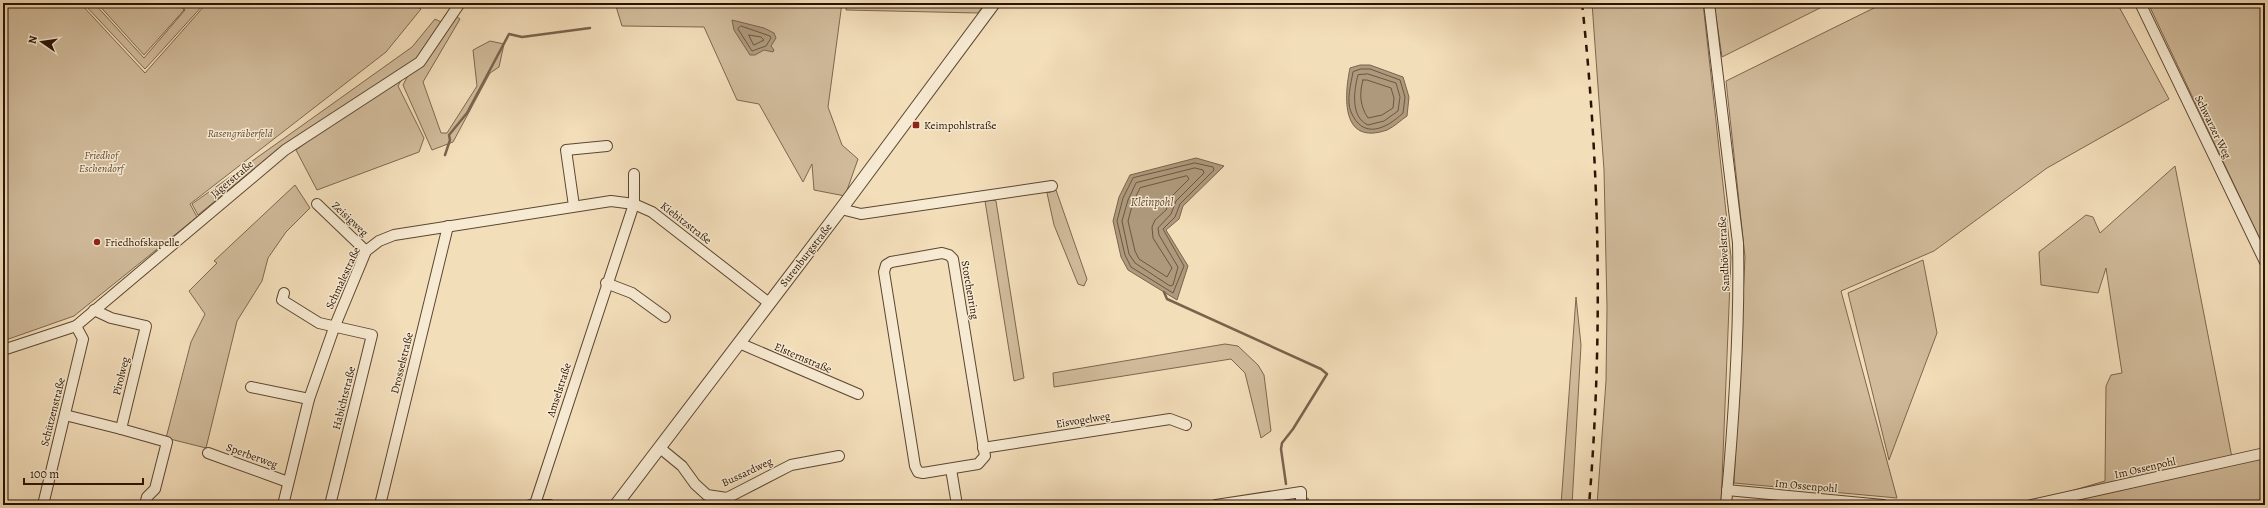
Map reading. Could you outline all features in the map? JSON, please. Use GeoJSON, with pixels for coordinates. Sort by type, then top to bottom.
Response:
{"type":"FeatureCollection","features":[{"type":"Feature","properties":{"kind":"street","name":"Jägerstraße"},"geometry":{"type":"LineString","coordinates":[[3,350],[76,326],[285,150],[420,62],[460,3]]}},
{"type":"Feature","properties":{"kind":"street","name":"Surenburgstraße"},"geometry":{"type":"LineString","coordinates":[[616,505],[841,210],[994,3]]}},
{"type":"Feature","properties":{"kind":"street","name":"Sandhövelstraße"},"geometry":{"type":"LineString","coordinates":[[1709,3],[1738,243],[1739,278],[1734,400],[1726,505]]}},
{"type":"Feature","properties":{"kind":"street","name":"Schwarzer Weg"},"geometry":{"type":"LineString","coordinates":[[2140,3],[2265,262]]}},
{"type":"Feature","properties":{"kind":"street"},"geometry":{"type":"LineString","coordinates":[[574,206],[566,150],[607,146]]}},
{"type":"Feature","properties":{"kind":"street","name":"Amselstraße"},"geometry":{"type":"LineString","coordinates":[[532,505],[634,204],[634,174]]}},
{"type":"Feature","properties":{"kind":"street"},"geometry":{"type":"LineString","coordinates":[[841,210],[861,214],[1052,186]]}},
{"type":"Feature","properties":{"kind":"street","name":"Kiebitzstraße"},"geometry":{"type":"LineString","coordinates":[[448,226],[612,201],[634,204],[652,212],[769,303]]}},
{"type":"Feature","properties":{"kind":"street","name":"Zeisigweg"},"geometry":{"type":"LineString","coordinates":[[317,204],[366,251]]}},
{"type":"Feature","properties":{"kind":"street","name":"Schmalestraße"},"geometry":{"type":"LineString","coordinates":[[283,505],[310,399],[334,328],[366,251],[379,241],[394,235],[448,226]]}},
{"type":"Feature","properties":{"kind":"street","name":"Drosselstraße"},"geometry":{"type":"LineString","coordinates":[[380,505],[448,226]]}},
{"type":"Feature","properties":{"kind":"street","name":"Storchenring"},"geometry":{"type":"LineString","coordinates":[[942,253],[953,258],[985,456],[978,464],[951,470],[923,473],[918,472],[915,466],[884,272],[886,265],[891,262],[942,253]]}},
{"type":"Feature","properties":{"kind":"street"},"geometry":{"type":"LineString","coordinates":[[606,283],[632,293],[665,318]]}},
{"type":"Feature","properties":{"kind":"street","name":"Schmalestraße"},"geometry":{"type":"LineString","coordinates":[[284,293],[282,300],[319,323],[334,328]]}},
{"type":"Feature","properties":{"kind":"street","name":"Pirolweg"},"geometry":{"type":"LineString","coordinates":[[94,310],[111,318],[146,326],[121,429]]}},
{"type":"Feature","properties":{"kind":"street","name":"Schützenstraße"},"geometry":{"type":"LineString","coordinates":[[43,505],[83,339],[76,326]]}},
{"type":"Feature","properties":{"kind":"street","name":"Habichtstraße"},"geometry":{"type":"LineString","coordinates":[[330,505],[372,335],[334,328]]}},
{"type":"Feature","properties":{"kind":"street","name":"Elsternstraße"},"geometry":{"type":"LineString","coordinates":[[739,343],[858,394]]}},
{"type":"Feature","properties":{"kind":"street"},"geometry":{"type":"LineString","coordinates":[[251,387],[310,399]]}},
{"type":"Feature","properties":{"kind":"street"},"geometry":{"type":"LineString","coordinates":[[64,415],[167,442],[155,489],[147,497],[146,505]]}},
{"type":"Feature","properties":{"kind":"street","name":"Eisvogelweg"},"geometry":{"type":"LineString","coordinates":[[984,448],[1170,419],[1186,425]]}},
{"type":"Feature","properties":{"kind":"street","name":"Bussardweg"},"geometry":{"type":"LineString","coordinates":[[660,448],[682,466],[695,484],[707,495],[727,498],[791,465],[839,456]]}},
{"type":"Feature","properties":{"kind":"street","name":"Sperberweg"},"geometry":{"type":"LineString","coordinates":[[208,453],[288,482]]}},
{"type":"Feature","properties":{"kind":"street","name":"Im Ossenpohl"},"geometry":{"type":"LineString","coordinates":[[2031,505],[2265,453]]}},
{"type":"Feature","properties":{"kind":"street"},"geometry":{"type":"LineString","coordinates":[[951,470],[957,505]]}},
{"type":"Feature","properties":{"kind":"street","name":"Im Ossenpohl"},"geometry":{"type":"LineString","coordinates":[[1727,490],[1883,505]]}},
{"type":"Feature","properties":{"kind":"street"},"geometry":{"type":"LineString","coordinates":[[1216,505],[1302,492],[1301,505]]}},
{"type":"Feature","properties":{"kind":"street"},"geometry":{"type":"LineString","coordinates":[[532,505],[550,505]]}},
{"type":"Feature","properties":{"kind":"green space","name":"Friedhof Eschendorf"},"geometry":{"type":"Polygon","coordinates":[[[3,3],[80,3],[145,73],[207,3],[410,3],[421,9],[386,52],[190,204],[197,217],[74,316],[3,341],[3,3]]]}},
{"type":"Feature","properties":{"kind":"green space"},"geometry":{"type":"Polygon","coordinates":[[[83,3],[94,3],[144,58],[185,10],[180,3],[205,3],[145,69],[83,3]]]}},
{"type":"Feature","properties":{"kind":"green space"},"geometry":{"type":"Polygon","coordinates":[[[97,3],[179,3],[184,10],[144,55],[97,3]]]}},
{"type":"Feature","properties":{"kind":"green space"},"geometry":{"type":"Polygon","coordinates":[[[615,3],[842,3],[828,107],[842,145],[858,159],[845,196],[814,190],[812,164],[803,182],[759,104],[737,100],[704,27],[622,26],[615,3]]]}},
{"type":"Feature","properties":{"kind":"green space"},"geometry":{"type":"Polygon","coordinates":[[[847,3],[985,3],[978,13],[846,10],[847,3]]]}},
{"type":"Feature","properties":{"kind":"green space"},"geometry":{"type":"Polygon","coordinates":[[[1592,3],[1703,3],[1731,257],[1721,505],[1597,505],[1606,381],[1607,308],[1604,170],[1592,3]]]}},
{"type":"Feature","properties":{"kind":"green space"},"geometry":{"type":"Polygon","coordinates":[[[1714,3],[1830,3],[1722,57],[1714,3]]]}},
{"type":"Feature","properties":{"kind":"green space"},"geometry":{"type":"Polygon","coordinates":[[[1884,3],[2117,3],[2169,99],[2047,168],[1934,251],[1841,291],[1897,498],[1734,483],[1745,257],[1726,81],[1884,3]]]}},
{"type":"Feature","properties":{"kind":"green space"},"geometry":{"type":"Polygon","coordinates":[[[2148,3],[2265,3],[2265,250],[2148,3]]]}},
{"type":"Feature","properties":{"kind":"green space"},"geometry":{"type":"Polygon","coordinates":[[[449,11],[460,19],[423,82],[441,133],[447,133],[477,86],[473,50],[490,41],[504,44],[499,67],[490,73],[453,142],[432,150],[403,85],[416,60],[278,149],[198,215],[192,204],[412,47],[435,19],[441,22],[449,11]]]}},
{"type":"Feature","properties":{"kind":"green space"},"geometry":{"type":"Polygon","coordinates":[[[410,65],[398,86],[424,138],[419,152],[317,190],[296,150],[410,65]]]}},
{"type":"Feature","properties":{"kind":"green space"},"geometry":{"type":"Polygon","coordinates":[[[2175,166],[2233,463],[2265,458],[2265,505],[2023,505],[2105,481],[2106,386],[2111,375],[2122,373],[2106,268],[2098,293],[2041,285],[2039,252],[2086,215],[2093,217],[2100,233],[2175,166]]]}},
{"type":"Feature","properties":{"kind":"green space"},"geometry":{"type":"Polygon","coordinates":[[[295,185],[310,208],[286,232],[268,258],[262,281],[237,321],[206,448],[166,438],[191,342],[205,314],[189,291],[217,263],[214,261],[295,185]]]}},
{"type":"Feature","properties":{"kind":"green space"},"geometry":{"type":"Polygon","coordinates":[[[1056,190],[1087,279],[1084,286],[1078,284],[1054,225],[1047,193],[1056,190]]]}},
{"type":"Feature","properties":{"kind":"green space"},"geometry":{"type":"Polygon","coordinates":[[[985,201],[996,201],[1024,378],[1014,381],[985,201]]]}},
{"type":"Feature","properties":{"kind":"green space"},"geometry":{"type":"Polygon","coordinates":[[[1923,260],[1937,333],[1889,460],[1848,293],[1923,260]]]}},
{"type":"Feature","properties":{"kind":"green space"},"geometry":{"type":"Polygon","coordinates":[[[1576,297],[1581,345],[1572,505],[1561,505],[1576,297]]]}},
{"type":"Feature","properties":{"kind":"green space"},"geometry":{"type":"Polygon","coordinates":[[[1225,344],[1238,346],[1258,365],[1264,375],[1271,431],[1261,438],[1245,373],[1231,359],[1054,387],[1053,373],[1225,344]]]}},
{"type":"Feature","properties":{"kind":"green space"},"geometry":{"type":"Polygon","coordinates":[[[1308,498],[1309,505],[1260,505],[1308,498]]]}},
{"type":"Feature","properties":{"kind":"water"},"geometry":{"type":"Polygon","coordinates":[[[732,20],[764,28],[774,33],[776,38],[771,46],[774,50],[773,52],[764,50],[755,55],[750,55],[734,30],[732,20]]]}},
{"type":"Feature","properties":{"kind":"water"},"geometry":{"type":"Polygon","coordinates":[[[1360,65],[1370,65],[1403,77],[1409,97],[1407,116],[1387,130],[1372,133],[1361,131],[1353,125],[1349,116],[1347,92],[1350,68],[1360,65]]]}},
{"type":"Feature","properties":{"kind":"water","name":"Kleinpohl"},"geometry":{"type":"Polygon","coordinates":[[[1196,158],[1224,166],[1183,206],[1179,219],[1166,230],[1188,266],[1177,300],[1128,270],[1121,257],[1113,221],[1119,197],[1130,175],[1196,158]]]}},
{"type":"Feature","properties":{"kind":"waterway"},"geometry":{"type":"LineString","coordinates":[[445,155],[450,140],[449,135],[467,113],[509,34],[522,37],[590,28]]}},
{"type":"Feature","properties":{"kind":"waterway"},"geometry":{"type":"LineString","coordinates":[[1164,292],[1167,299],[1321,369],[1327,374],[1293,429],[1282,443],[1281,449],[1286,484]]}},
{"type":"Feature","properties":{"kind":"railway"},"geometry":{"type":"LineString","coordinates":[[1582,3],[1593,128],[1598,254],[1596,379],[1589,505]]}},
{"type":"Feature","properties":{"kind":"place","name":"Keimpohlstraße"},"geometry":{"type":"Point","coordinates":[916,125]}},
{"type":"Feature","properties":{"kind":"place","name":"Friedhofskapelle"},"geometry":{"type":"Point","coordinates":[97,242]}},
{"type":"Feature","properties":{"kind":"park label","name":"Rasengräberfeld"},"geometry":{"type":"Point","coordinates":[240,133]}}]}
